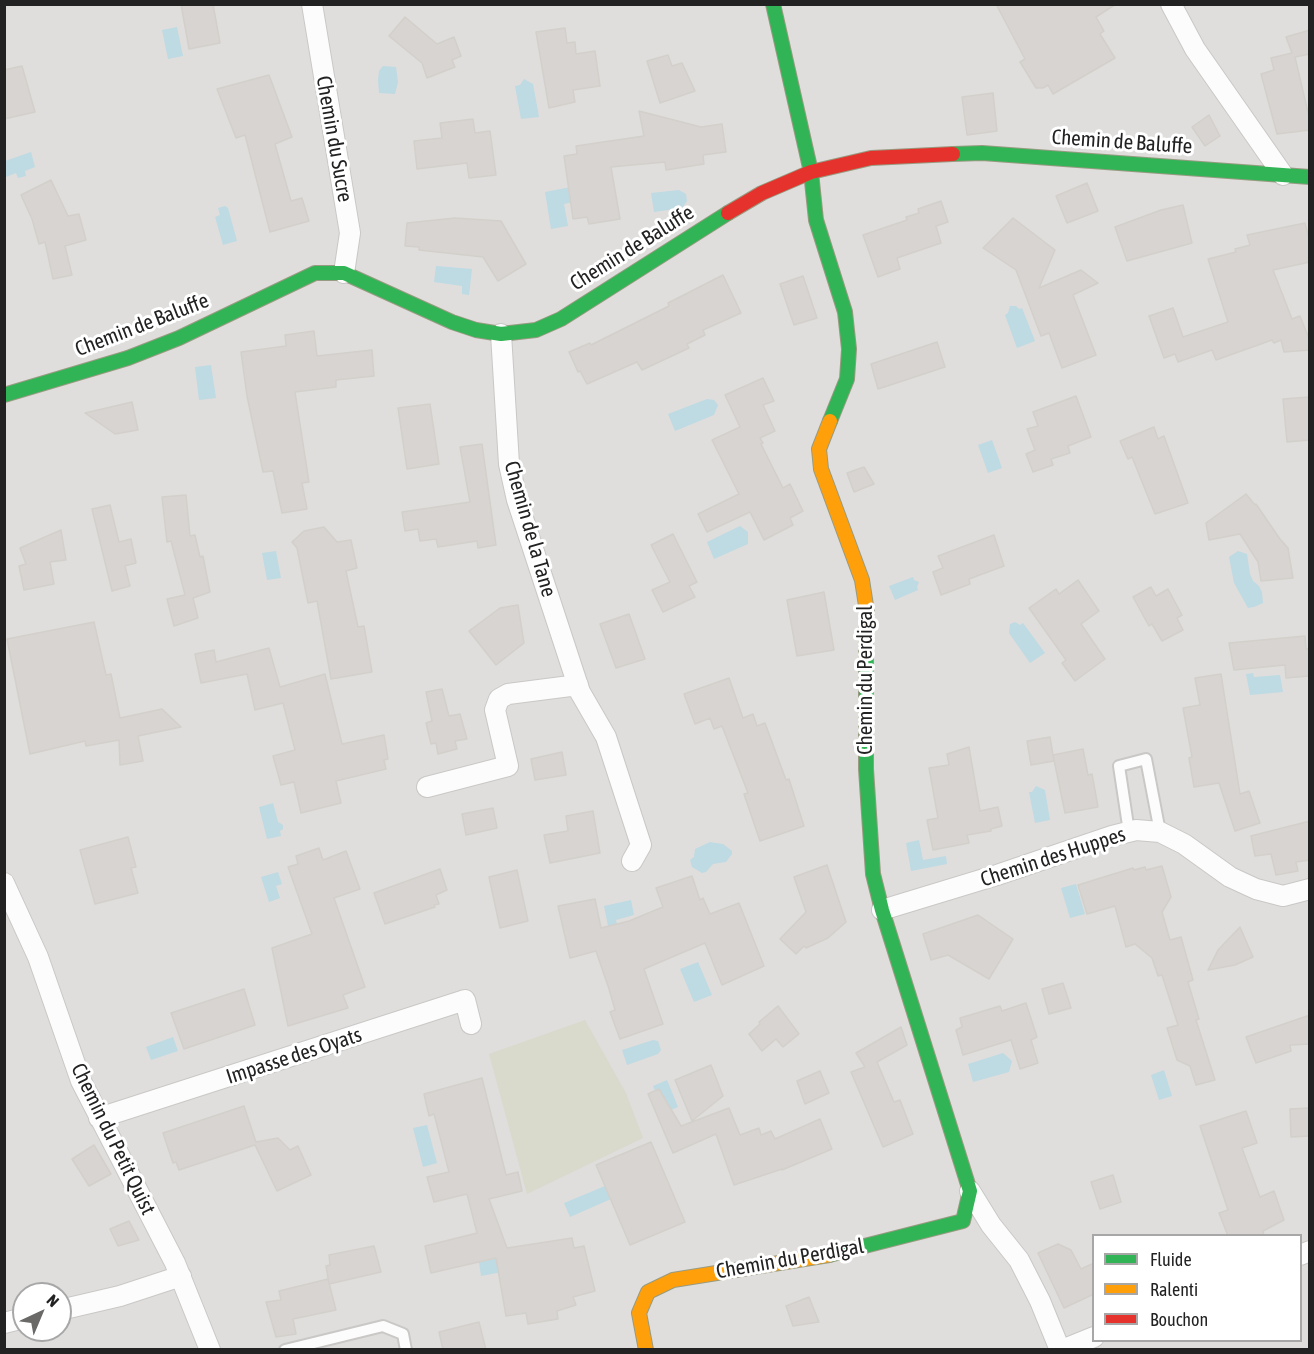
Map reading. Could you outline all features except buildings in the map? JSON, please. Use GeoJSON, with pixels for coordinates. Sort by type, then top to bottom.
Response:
{"type":"FeatureCollection","features":[{"type":"Feature","properties":{"kind":"street","name":"Chemin du Sucre"},"geometry":{"type":"LineString","coordinates":[[312,4],[350,233],[344,273]]}},
{"type":"Feature","properties":{"kind":"street","name":"Chemin du Perdigal"},"geometry":{"type":"LineString","coordinates":[[773,4],[811,172],[816,220],[845,312],[849,349],[846,379],[819,449],[821,469],[862,580],[867,612],[866,769],[873,873],[882,910],[970,1191],[991,1225],[1020,1260],[1061,1350],[1092,1338]]}},
{"type":"Feature","properties":{"kind":"street"},"geometry":{"type":"LineString","coordinates":[[1171,4],[1195,49],[1283,175]]}},
{"type":"Feature","properties":{"kind":"street","name":"Chemin de Baluffe"},"geometry":{"type":"LineString","coordinates":[[4,395],[128,358],[169,342],[315,273],[344,273],[452,322],[476,330],[501,334],[536,330],[561,319],[717,219],[762,193],[811,172],[871,158],[982,153],[1310,177]]}},
{"type":"Feature","properties":{"kind":"street","name":"Chemin de la Tane"},"geometry":{"type":"LineString","coordinates":[[501,334],[509,464],[517,500],[578,685],[606,737],[641,845],[632,861]]}},
{"type":"Feature","properties":{"kind":"street"},"geometry":{"type":"LineString","coordinates":[[427,787],[508,766],[495,710],[499,699],[508,693],[578,685]]}},
{"type":"Feature","properties":{"kind":"street","name":"Chemin des Huppes"},"geometry":{"type":"LineString","coordinates":[[882,910],[1136,830],[1160,832],[1184,844],[1230,877],[1256,889],[1283,896],[1310,889]]}},
{"type":"Feature","properties":{"kind":"street","name":"Chemin du Petit Quist"},"geometry":{"type":"LineString","coordinates":[[4,883],[38,957],[81,1081],[181,1276],[210,1350]]}},
{"type":"Feature","properties":{"kind":"street","name":"Impasse des Oyats"},"geometry":{"type":"LineString","coordinates":[[99,1118],[465,1000],[471,1024]]}},
{"type":"Feature","properties":{"kind":"street","name":"Chemin du Perdigal"},"geometry":{"type":"LineString","coordinates":[[646,1350],[639,1313],[648,1292],[673,1280],[846,1252],[963,1221],[970,1191]]}},
{"type":"Feature","properties":{"kind":"street"},"geometry":{"type":"LineString","coordinates":[[72,1307],[120,1296],[181,1276]]}},
{"type":"Feature","properties":{"kind":"lane"},"geometry":{"type":"LineString","coordinates":[[1129,832],[1119,766],[1146,759],[1160,832]]}},
{"type":"Feature","properties":{"kind":"lane"},"geometry":{"type":"LineString","coordinates":[[285,1350],[384,1326],[403,1334],[406,1350]]}},
{"type":"Feature","properties":{"kind":"shaded area"},"geometry":{"type":"Polygon","coordinates":[[[5,5],[1309,5],[1309,1349],[5,1350],[5,5]]]}},
{"type":"Feature","properties":{"kind":"shaded area"},"geometry":{"type":"Polygon","coordinates":[[[585,1020],[626,1093],[643,1138],[527,1194],[489,1054],[585,1020]]]}},
{"type":"Feature","properties":{"kind":"water"},"geometry":{"type":"Polygon","coordinates":[[[177,27],[183,56],[168,59],[162,30],[177,27]]]}},
{"type":"Feature","properties":{"kind":"water"},"geometry":{"type":"Polygon","coordinates":[[[383,66],[396,67],[398,82],[395,94],[379,93],[379,71],[383,66]]]}},
{"type":"Feature","properties":{"kind":"water"},"geometry":{"type":"Polygon","coordinates":[[[524,79],[533,84],[539,117],[521,119],[515,86],[520,85],[524,79]]]}},
{"type":"Feature","properties":{"kind":"water"},"geometry":{"type":"Polygon","coordinates":[[[31,152],[35,167],[25,171],[26,176],[18,178],[16,173],[6,177],[5,161],[31,152]]]}},
{"type":"Feature","properties":{"kind":"water"},"geometry":{"type":"Polygon","coordinates":[[[571,187],[574,202],[564,204],[568,226],[551,229],[545,192],[571,187]]]}},
{"type":"Feature","properties":{"kind":"water"},"geometry":{"type":"Polygon","coordinates":[[[679,190],[686,194],[687,201],[682,208],[654,212],[651,193],[679,190]]]}},
{"type":"Feature","properties":{"kind":"water"},"geometry":{"type":"Polygon","coordinates":[[[225,206],[228,208],[237,241],[223,245],[215,217],[220,215],[218,208],[225,206]]]}},
{"type":"Feature","properties":{"kind":"water"},"geometry":{"type":"Polygon","coordinates":[[[436,266],[472,269],[469,295],[462,294],[462,286],[434,282],[436,266]]]}},
{"type":"Feature","properties":{"kind":"water"},"geometry":{"type":"Polygon","coordinates":[[[1010,306],[1022,308],[1035,341],[1017,348],[1005,315],[1010,306]]]}},
{"type":"Feature","properties":{"kind":"water"},"geometry":{"type":"Polygon","coordinates":[[[211,365],[216,398],[199,400],[195,367],[211,365]]]}},
{"type":"Feature","properties":{"kind":"water"},"geometry":{"type":"Polygon","coordinates":[[[707,399],[714,400],[718,405],[714,415],[675,431],[668,414],[707,399]]]}},
{"type":"Feature","properties":{"kind":"water"},"geometry":{"type":"Polygon","coordinates":[[[992,440],[1002,468],[988,473],[978,445],[992,440]]]}},
{"type":"Feature","properties":{"kind":"water"},"geometry":{"type":"Polygon","coordinates":[[[740,526],[748,532],[748,544],[714,559],[707,542],[740,526]]]}},
{"type":"Feature","properties":{"kind":"water"},"geometry":{"type":"Polygon","coordinates":[[[276,551],[281,578],[267,580],[262,553],[276,551]]]}},
{"type":"Feature","properties":{"kind":"water"},"geometry":{"type":"Polygon","coordinates":[[[1238,551],[1247,554],[1250,574],[1262,592],[1263,603],[1254,607],[1248,608],[1234,583],[1229,557],[1238,551]]]}},
{"type":"Feature","properties":{"kind":"water"},"geometry":{"type":"Polygon","coordinates":[[[913,577],[919,582],[918,590],[895,600],[889,586],[913,577]]]}},
{"type":"Feature","properties":{"kind":"water"},"geometry":{"type":"Polygon","coordinates":[[[1015,622],[1020,625],[1023,623],[1045,653],[1030,663],[1009,633],[1010,624],[1015,622]]]}},
{"type":"Feature","properties":{"kind":"water"},"geometry":{"type":"Polygon","coordinates":[[[1253,673],[1254,677],[1280,675],[1283,692],[1250,695],[1246,674],[1253,673]]]}},
{"type":"Feature","properties":{"kind":"water"},"geometry":{"type":"Polygon","coordinates":[[[1036,786],[1045,790],[1050,820],[1035,823],[1029,792],[1032,792],[1036,786]]]}},
{"type":"Feature","properties":{"kind":"water"},"geometry":{"type":"Polygon","coordinates":[[[273,803],[278,822],[283,825],[283,829],[280,831],[281,836],[267,839],[259,807],[273,803]]]}},
{"type":"Feature","properties":{"kind":"water"},"geometry":{"type":"Polygon","coordinates":[[[919,840],[923,860],[946,856],[947,864],[911,871],[906,843],[919,840]]]}},
{"type":"Feature","properties":{"kind":"water"},"geometry":{"type":"Polygon","coordinates":[[[710,842],[723,844],[732,851],[732,854],[726,862],[713,864],[702,873],[692,867],[690,860],[694,857],[695,849],[710,842]]]}},
{"type":"Feature","properties":{"kind":"water"},"geometry":{"type":"Polygon","coordinates":[[[278,872],[282,884],[276,886],[280,898],[269,902],[261,877],[278,872]]]}},
{"type":"Feature","properties":{"kind":"water"},"geometry":{"type":"Polygon","coordinates":[[[1076,884],[1085,914],[1070,918],[1061,888],[1076,884]]]}},
{"type":"Feature","properties":{"kind":"water"},"geometry":{"type":"Polygon","coordinates":[[[631,900],[634,915],[616,920],[617,924],[608,926],[604,906],[631,900]]]}},
{"type":"Feature","properties":{"kind":"water"},"geometry":{"type":"Polygon","coordinates":[[[698,962],[712,995],[694,1002],[680,969],[698,962]]]}},
{"type":"Feature","properties":{"kind":"water"},"geometry":{"type":"Polygon","coordinates":[[[173,1037],[178,1051],[151,1060],[146,1047],[173,1037]]]}},
{"type":"Feature","properties":{"kind":"water"},"geometry":{"type":"Polygon","coordinates":[[[653,1040],[658,1041],[661,1050],[658,1054],[627,1065],[622,1050],[653,1040]]]}},
{"type":"Feature","properties":{"kind":"water"},"geometry":{"type":"Polygon","coordinates":[[[1003,1053],[1012,1061],[1009,1072],[973,1082],[968,1064],[1003,1053]]]}},
{"type":"Feature","properties":{"kind":"water"},"geometry":{"type":"Polygon","coordinates":[[[1164,1070],[1172,1096],[1159,1100],[1151,1075],[1164,1070]]]}},
{"type":"Feature","properties":{"kind":"water"},"geometry":{"type":"Polygon","coordinates":[[[667,1080],[678,1107],[664,1113],[653,1086],[667,1080]]]}},
{"type":"Feature","properties":{"kind":"water"},"geometry":{"type":"Polygon","coordinates":[[[427,1125],[437,1163],[423,1167],[413,1128],[427,1125]]]}},
{"type":"Feature","properties":{"kind":"water"},"geometry":{"type":"Polygon","coordinates":[[[605,1186],[611,1199],[570,1217],[564,1203],[605,1186]]]}},
{"type":"Feature","properties":{"kind":"water"},"geometry":{"type":"Polygon","coordinates":[[[505,1257],[507,1271],[481,1276],[479,1262],[505,1257]]]}},
{"type":"Feature","properties":{"kind":"traffic: fast"},"geometry":{"type":"LineString","coordinates":[[773,4],[811,172],[816,220],[845,312],[849,349],[847,379],[830,421]]}},
{"type":"Feature","properties":{"kind":"traffic: fast"},"geometry":{"type":"LineString","coordinates":[[953,154],[982,153],[1310,177]]}},
{"type":"Feature","properties":{"kind":"traffic: fast"},"geometry":{"type":"LineString","coordinates":[[4,395],[128,358],[179,338],[315,273],[344,273],[452,322],[476,330],[501,334],[536,330],[561,319],[728,213]]}},
{"type":"Feature","properties":{"kind":"traffic: fast"},"geometry":{"type":"LineString","coordinates":[[829,1255],[963,1221],[970,1191],[882,910],[873,874],[866,769],[866,625]]}},
{"type":"Feature","properties":{"kind":"traffic: slow"},"geometry":{"type":"LineString","coordinates":[[830,421],[819,449],[821,469],[862,580],[867,612],[866,625]]}},
{"type":"Feature","properties":{"kind":"traffic: slow"},"geometry":{"type":"LineString","coordinates":[[646,1350],[639,1313],[648,1292],[673,1280],[829,1255]]}},
{"type":"Feature","properties":{"kind":"traffic: jam"},"geometry":{"type":"LineString","coordinates":[[728,213],[762,193],[811,172],[871,158],[953,154]]}}]}
